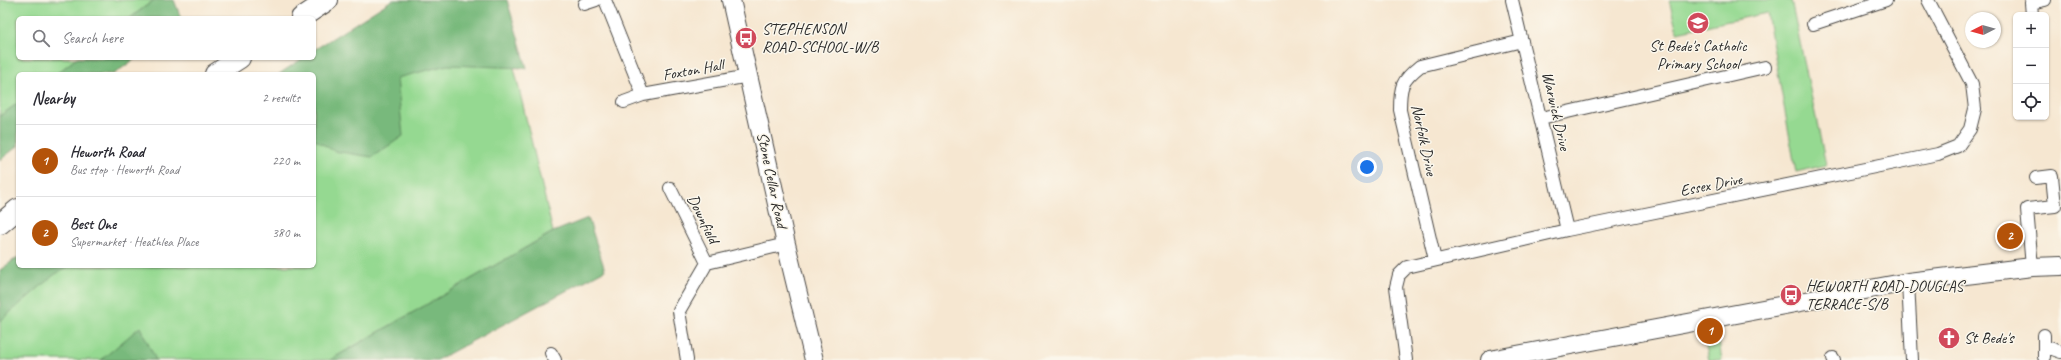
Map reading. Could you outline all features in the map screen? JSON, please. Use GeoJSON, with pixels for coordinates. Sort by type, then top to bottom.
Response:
{"type":"FeatureCollection","features":[{"type":"Feature","properties":{"kind":"main road"},"geometry":{"type":"LineString","coordinates":[[304,16],[328,0]]}},
{"type":"Feature","properties":{"kind":"main road"},"geometry":{"type":"LineString","coordinates":[[218,72],[237,60]]}},
{"type":"Feature","properties":{"kind":"main road"},"geometry":{"type":"LineString","coordinates":[[0,224],[16,211]]}},
{"type":"Feature","properties":{"kind":"street"},"geometry":{"type":"LineString","coordinates":[[584,4],[596,0]]}},
{"type":"Feature","properties":{"kind":"street","name":"Foxton Hall"},"geometry":{"type":"LineString","coordinates":[[605,0],[643,95]]}},
{"type":"Feature","properties":{"kind":"street","name":"Stone Cellar Road"},"geometry":{"type":"LineString","coordinates":[[731,0],[786,244],[814,360]]}},
{"type":"Feature","properties":{"kind":"street","name":"Warwick Drive"},"geometry":{"type":"LineString","coordinates":[[1512,0],[1567,230]]}},
{"type":"Feature","properties":{"kind":"street"},"geometry":{"type":"LineString","coordinates":[[1813,24],[1886,0]]}},
{"type":"Feature","properties":{"kind":"street","name":"Essex Drive"},"geometry":{"type":"LineString","coordinates":[[1406,360],[1396,287],[1399,276],[1407,266],[1567,230],[1938,154],[1958,146],[1970,129],[1975,109],[1972,84],[1928,0]]}},
{"type":"Feature","properties":{"kind":"street"},"geometry":{"type":"LineString","coordinates":[[2032,12],[2031,3],[2045,0]]}},
{"type":"Feature","properties":{"kind":"street","name":"Norfolk Drive"},"geometry":{"type":"LineString","coordinates":[[1435,260],[1400,110],[1400,90],[1406,76],[1420,66],[1522,41]]}},
{"type":"Feature","properties":{"kind":"street"},"geometry":{"type":"LineString","coordinates":[[1541,118],[1765,67]]}},
{"type":"Feature","properties":{"kind":"street","name":"Foxton Hall"},"geometry":{"type":"LineString","coordinates":[[624,102],[643,95],[748,76]]}},
{"type":"Feature","properties":{"kind":"street"},"geometry":{"type":"LineString","coordinates":[[2032,267],[2027,209],[2055,206],[2052,176],[2036,178]]}},
{"type":"Feature","properties":{"kind":"street","name":"Downfield"},"geometry":{"type":"LineString","coordinates":[[670,188],[707,263]]}},
{"type":"Feature","properties":{"kind":"street"},"geometry":{"type":"LineString","coordinates":[[686,360],[679,311],[707,263],[786,244]]}},
{"type":"Feature","properties":{"kind":"street"},"geometry":{"type":"LineString","coordinates":[[1490,360],[1908,282],[2032,267],[2061,266]]}},
{"type":"Feature","properties":{"kind":"street"},"geometry":{"type":"LineString","coordinates":[[1908,282],[1912,360]]}},
{"type":"Feature","properties":{"kind":"street"},"geometry":{"type":"LineString","coordinates":[[2044,346],[2061,352]]}},
{"type":"Feature","properties":{"kind":"green space"},"geometry":{"type":"Polygon","coordinates":[[[0,0],[154,0],[133,16],[16,16],[16,60],[74,60],[59,72],[16,72],[16,104],[0,116],[0,0]]]}},
{"type":"Feature","properties":{"kind":"green space"},"geometry":{"type":"Polygon","coordinates":[[[154,0],[174,0],[180,16],[133,16],[154,0]]]}},
{"type":"Feature","properties":{"kind":"green space"},"geometry":{"type":"Polygon","coordinates":[[[392,0],[507,0],[527,68],[447,65],[397,78],[403,136],[372,157],[334,151],[316,140],[316,72],[282,72],[300,60],[316,60],[316,49],[392,0]]]}},
{"type":"Feature","properties":{"kind":"green space"},"geometry":{"type":"Polygon","coordinates":[[[498,0],[553,232],[330,360],[0,360],[0,313],[52,268],[316,268],[316,105],[498,0]]]}},
{"type":"Feature","properties":{"kind":"green space"},"geometry":{"type":"Polygon","coordinates":[[[1669,0],[1791,0],[1826,165],[1796,172],[1767,13],[1677,32],[1669,0]]]}},
{"type":"Feature","properties":{"kind":"green space"},"geometry":{"type":"Polygon","coordinates":[[[74,60],[133,60],[117,72],[59,72],[74,60]]]}},
{"type":"Feature","properties":{"kind":"green space"},"geometry":{"type":"Polygon","coordinates":[[[16,104],[16,148],[0,160],[0,116],[16,104]]]}},
{"type":"Feature","properties":{"kind":"green space"},"geometry":{"type":"Polygon","coordinates":[[[588,218],[605,270],[437,360],[330,360],[553,232],[588,218]]]}},
{"type":"Feature","properties":{"kind":"green space"},"geometry":{"type":"Polygon","coordinates":[[[16,258],[16,268],[66,268],[54,275],[0,321],[0,270],[16,258]]]}},
{"type":"Feature","properties":{"kind":"green space"},"geometry":{"type":"Polygon","coordinates":[[[140,327],[156,360],[101,360],[140,327]]]}},
{"type":"Feature","properties":{"kind":"green space"},"geometry":{"type":"Polygon","coordinates":[[[1718,335],[1722,360],[1709,360],[1704,337],[1718,335]]]}},
{"type":"Feature","properties":{"kind":"place","name":"St Bede's Catholic Primary School"},"geometry":{"type":"Point","coordinates":[1698,23]}},
{"type":"Feature","properties":{"kind":"place","name":"STEPHENSON ROAD-SCHOOL-W/B"},"geometry":{"type":"Point","coordinates":[746,38]}},
{"type":"Feature","properties":{"kind":"place","name":"Best One"},"geometry":{"type":"Point","coordinates":[2010,236]}},
{"type":"Feature","properties":{"kind":"place","name":"HEWORTH ROAD-DOUGLAS TERRACE-S/B"},"geometry":{"type":"Point","coordinates":[1791,295]}},
{"type":"Feature","properties":{"kind":"place","name":"Heworth Road"},"geometry":{"type":"Point","coordinates":[1710,331]}},
{"type":"Feature","properties":{"kind":"place","name":"St Bede's"},"geometry":{"type":"Point","coordinates":[1949,338]}}]}
